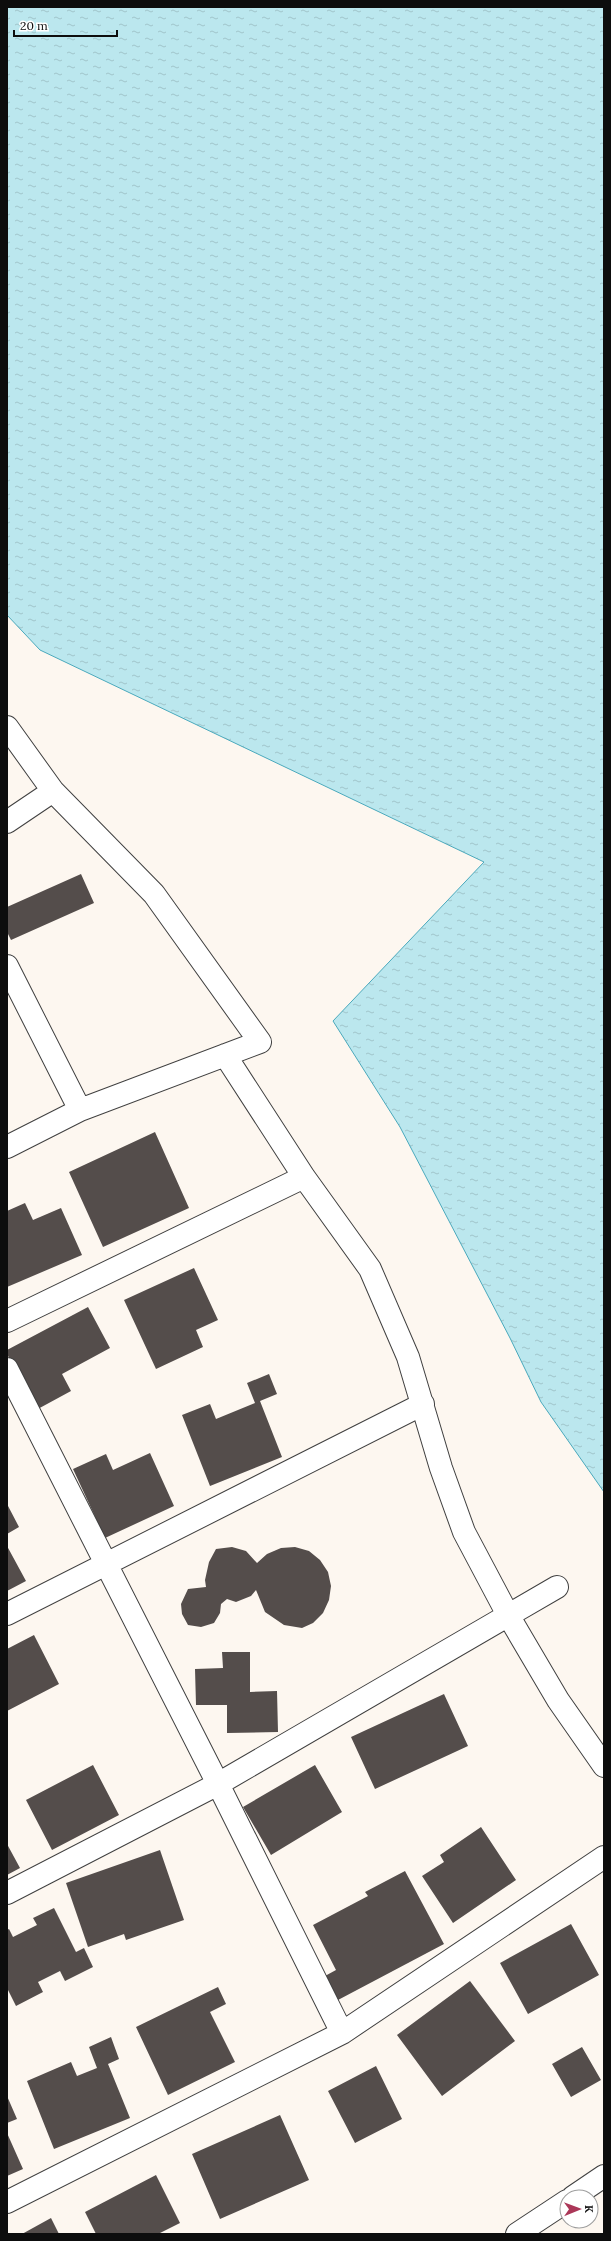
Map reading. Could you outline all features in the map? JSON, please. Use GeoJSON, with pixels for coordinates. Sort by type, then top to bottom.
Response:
{"type":"FeatureCollection","features":[{"type":"Feature","properties":{"kind":"street"},"geometry":{"type":"LineString","coordinates":[[7,727],[53,791],[154,894],[260,1042],[80,1110],[7,1147]]}},
{"type":"Feature","properties":{"kind":"street"},"geometry":{"type":"LineString","coordinates":[[7,822],[53,791]]}},
{"type":"Feature","properties":{"kind":"street"},"geometry":{"type":"LineString","coordinates":[[7,966],[80,1110]]}},
{"type":"Feature","properties":{"kind":"street"},"geometry":{"type":"LineString","coordinates":[[225,1055],[304,1177],[370,1269],[408,1357],[441,1468],[464,1532],[508,1615],[558,1700],[604,1766]]}},
{"type":"Feature","properties":{"kind":"street"},"geometry":{"type":"LineString","coordinates":[[7,1322],[304,1177]]}},
{"type":"Feature","properties":{"kind":"street"},"geometry":{"type":"LineString","coordinates":[[7,1369],[218,1784],[342,2033]]}},
{"type":"Feature","properties":{"kind":"street"},"geometry":{"type":"LineString","coordinates":[[7,1614],[423,1404]]}},
{"type":"Feature","properties":{"kind":"street"},"geometry":{"type":"LineString","coordinates":[[7,1893],[218,1784],[557,1587]]}},
{"type":"Feature","properties":{"kind":"street"},"geometry":{"type":"LineString","coordinates":[[7,2202],[342,2033],[604,1857]]}},
{"type":"Feature","properties":{"kind":"street"},"geometry":{"type":"LineString","coordinates":[[585,2189],[604,2176]]}},
{"type":"Feature","properties":{"kind":"street"},"geometry":{"type":"LineString","coordinates":[[517,2234],[559,2206]]}},
{"type":"Feature","properties":{"kind":"water"},"geometry":{"type":"Polygon","coordinates":[[[7,7],[604,7],[604,1492],[541,1402],[510,1338],[400,1127],[333,1021],[484,862],[40,650],[7,615],[7,7]]]}},
{"type":"Feature","properties":{"kind":"building"},"geometry":{"type":"Polygon","coordinates":[[[81,874],[94,903],[11,940],[7,932],[7,907],[81,874]]]}},
{"type":"Feature","properties":{"kind":"building"},"geometry":{"type":"Polygon","coordinates":[[[155,1132],[189,1208],[103,1247],[69,1172],[155,1132]]]}},
{"type":"Feature","properties":{"kind":"building"},"geometry":{"type":"Polygon","coordinates":[[[25,1203],[33,1220],[61,1208],[82,1255],[7,1287],[7,1211],[25,1203]]]}},
{"type":"Feature","properties":{"kind":"building"},"geometry":{"type":"Polygon","coordinates":[[[194,1268],[218,1320],[196,1330],[203,1347],[156,1369],[124,1300],[194,1268]]]}},
{"type":"Feature","properties":{"kind":"building"},"geometry":{"type":"Polygon","coordinates":[[[88,1307],[110,1348],[62,1374],[71,1391],[36,1410],[7,1354],[7,1350],[88,1307]]]}},
{"type":"Feature","properties":{"kind":"building"},"geometry":{"type":"Polygon","coordinates":[[[269,1374],[277,1394],[260,1401],[282,1457],[210,1486],[182,1415],[210,1404],[216,1419],[255,1403],[247,1383],[269,1374]]]}},
{"type":"Feature","properties":{"kind":"building"},"geometry":{"type":"Polygon","coordinates":[[[150,1453],[174,1506],[105,1538],[73,1469],[106,1454],[113,1470],[150,1453]]]}},
{"type":"Feature","properties":{"kind":"building"},"geometry":{"type":"Polygon","coordinates":[[[7,1504],[19,1527],[7,1534],[7,1504]]]}},
{"type":"Feature","properties":{"kind":"building"},"geometry":{"type":"Polygon","coordinates":[[[7,1546],[26,1581],[7,1591],[7,1546]]]}},
{"type":"Feature","properties":{"kind":"building"},"geometry":{"type":"Polygon","coordinates":[[[232,1547],[246,1551],[257,1563],[267,1554],[281,1548],[295,1547],[309,1551],[320,1560],[328,1572],[331,1586],[329,1600],[323,1613],[313,1623],[302,1628],[284,1625],[265,1612],[256,1590],[251,1596],[236,1602],[227,1599],[221,1604],[220,1613],[214,1623],[201,1627],[188,1625],[182,1614],[181,1604],[188,1589],[206,1587],[205,1580],[209,1562],[216,1549],[232,1547]]]}},
{"type":"Feature","properties":{"kind":"building"},"geometry":{"type":"Polygon","coordinates":[[[34,1635],[59,1684],[7,1711],[7,1649],[34,1635]]]}},
{"type":"Feature","properties":{"kind":"building"},"geometry":{"type":"Polygon","coordinates":[[[222,1652],[250,1652],[250,1692],[277,1691],[278,1732],[227,1733],[227,1705],[196,1705],[195,1669],[223,1668],[222,1652]]]}},
{"type":"Feature","properties":{"kind":"building"},"geometry":{"type":"Polygon","coordinates":[[[444,1694],[468,1746],[375,1789],[351,1737],[444,1694]]]}},
{"type":"Feature","properties":{"kind":"building"},"geometry":{"type":"Polygon","coordinates":[[[93,1765],[119,1815],[52,1850],[26,1800],[93,1765]]]}},
{"type":"Feature","properties":{"kind":"building"},"geometry":{"type":"Polygon","coordinates":[[[315,1765],[342,1812],[271,1855],[243,1807],[315,1765]]]}},
{"type":"Feature","properties":{"kind":"building"},"geometry":{"type":"Polygon","coordinates":[[[481,1827],[516,1880],[453,1923],[422,1876],[444,1862],[440,1855],[481,1827]]]}},
{"type":"Feature","properties":{"kind":"building"},"geometry":{"type":"Polygon","coordinates":[[[7,1844],[20,1868],[7,1875],[7,1844]]]}},
{"type":"Feature","properties":{"kind":"building"},"geometry":{"type":"Polygon","coordinates":[[[160,1850],[184,1920],[126,1940],[124,1934],[88,1947],[66,1883],[160,1850]]]}},
{"type":"Feature","properties":{"kind":"building"},"geometry":{"type":"Polygon","coordinates":[[[405,1871],[444,1944],[338,2000],[325,1976],[336,1970],[313,1925],[368,1896],[365,1892],[405,1871]]]}},
{"type":"Feature","properties":{"kind":"building"},"geometry":{"type":"Polygon","coordinates":[[[54,1908],[76,1952],[84,1948],[93,1967],[65,1981],[60,1971],[38,1982],[43,1992],[16,2006],[7,1988],[7,1930],[9,1929],[13,1937],[37,1925],[33,1918],[54,1908]]]}},
{"type":"Feature","properties":{"kind":"building"},"geometry":{"type":"Polygon","coordinates":[[[571,1924],[599,1975],[528,2014],[500,1963],[571,1924]]]}},
{"type":"Feature","properties":{"kind":"building"},"geometry":{"type":"Polygon","coordinates":[[[470,1981],[515,2041],[442,2096],[397,2035],[470,1981]]]}},
{"type":"Feature","properties":{"kind":"building"},"geometry":{"type":"Polygon","coordinates":[[[218,1987],[226,2004],[210,2012],[235,2062],[168,2095],[136,2027],[218,1987]]]}},
{"type":"Feature","properties":{"kind":"building"},"geometry":{"type":"Polygon","coordinates":[[[111,2037],[119,2059],[108,2064],[130,2118],[54,2149],[27,2081],[71,2062],[77,2076],[97,2068],[89,2047],[111,2037]]]}},
{"type":"Feature","properties":{"kind":"building"},"geometry":{"type":"Polygon","coordinates":[[[582,2047],[601,2080],[571,2097],[552,2064],[582,2047]]]}},
{"type":"Feature","properties":{"kind":"building"},"geometry":{"type":"Polygon","coordinates":[[[376,2066],[402,2119],[355,2143],[328,2091],[376,2066]]]}},
{"type":"Feature","properties":{"kind":"building"},"geometry":{"type":"Polygon","coordinates":[[[7,2096],[17,2119],[7,2123],[7,2096]]]}},
{"type":"Feature","properties":{"kind":"building"},"geometry":{"type":"Polygon","coordinates":[[[280,2115],[309,2180],[220,2219],[192,2154],[280,2115]]]}},
{"type":"Feature","properties":{"kind":"building"},"geometry":{"type":"Polygon","coordinates":[[[7,2133],[23,2169],[7,2176],[7,2133]]]}},
{"type":"Feature","properties":{"kind":"building"},"geometry":{"type":"Polygon","coordinates":[[[156,2175],[180,2223],[158,2234],[96,2234],[85,2212],[156,2175]]]}},
{"type":"Feature","properties":{"kind":"building"},"geometry":{"type":"Polygon","coordinates":[[[51,2218],[59,2234],[22,2234],[51,2218]]]}}]}
